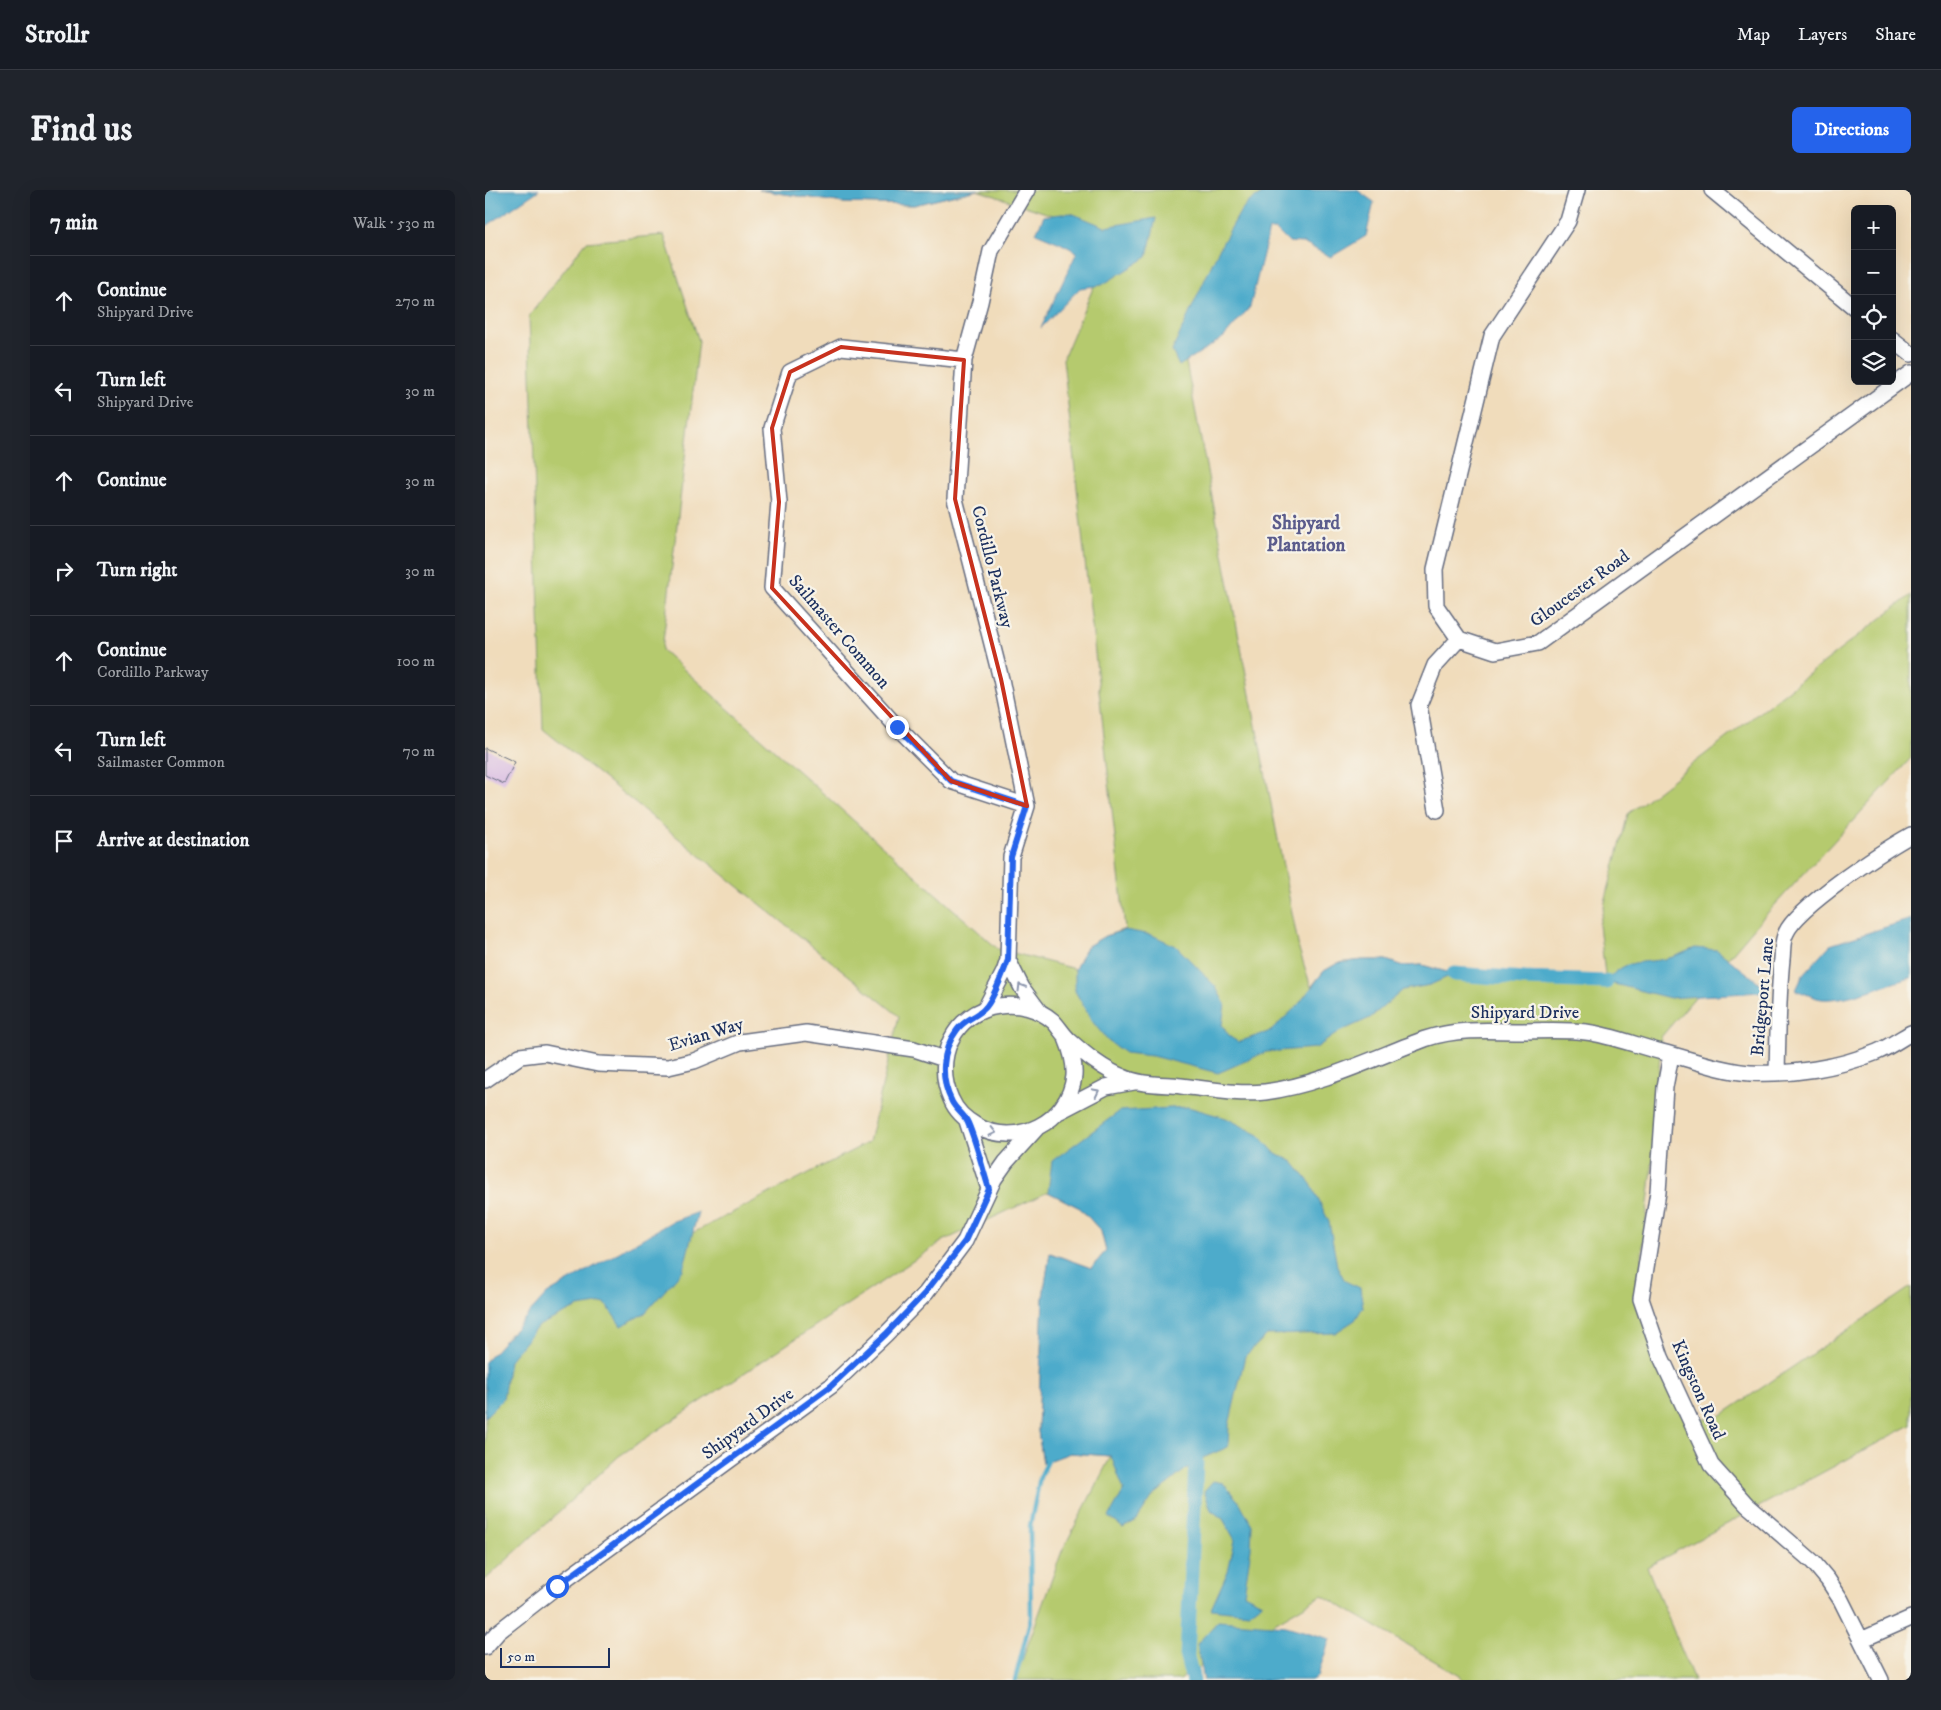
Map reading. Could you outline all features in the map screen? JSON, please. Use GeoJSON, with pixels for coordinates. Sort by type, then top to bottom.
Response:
{"type":"FeatureCollection","features":[{"type":"Feature","properties":{"kind":"street","name":"Cordillo Parkway"},"geometry":{"type":"LineString","coordinates":[[985,1009],[1008,960],[1011,857],[1027,806],[1001,678],[955,499],[964,360],[980,302],[991,251],[1027,190]]}},
{"type":"Feature","properties":{"kind":"street"},"geometry":{"type":"LineString","coordinates":[[1437,810],[1419,705],[1435,665],[1459,639],[1436,606],[1435,569],[1492,336],[1568,221],[1577,190]]}},
{"type":"Feature","properties":{"kind":"street"},"geometry":{"type":"LineString","coordinates":[[1713,190],[1851,305]]}},
{"type":"Feature","properties":{"kind":"street"},"geometry":{"type":"LineString","coordinates":[[1893,340],[1911,354]]}},
{"type":"Feature","properties":{"kind":"street","name":"Sailmaster Common"},"geometry":{"type":"LineString","coordinates":[[964,360],[841,347],[790,372],[772,428],[779,502],[772,588],[897,727],[951,781],[1027,806]]}},
{"type":"Feature","properties":{"kind":"street","name":"Gloucester Road"},"geometry":{"type":"LineString","coordinates":[[1459,639],[1495,651],[1538,643],[1911,373]]}},
{"type":"Feature","properties":{"kind":"street","name":"Bridgeport Lane"},"geometry":{"type":"LineString","coordinates":[[1777,1073],[1779,981],[1785,933],[1811,904],[1859,868],[1911,836]]}},
{"type":"Feature","properties":{"kind":"street","name":"Cordillo Parkway"},"geometry":{"type":"LineString","coordinates":[[1008,960],[1022,988],[1039,1011]]}},
{"type":"Feature","properties":{"kind":"street"},"geometry":{"type":"LineString","coordinates":[[1021,1005],[1039,1011],[1055,1022],[1066,1038],[1073,1056],[1074,1075],[1069,1094],[1059,1111],[1045,1125],[1026,1133],[1007,1135],[987,1132],[967,1121],[952,1104],[944,1082],[944,1059],[949,1043],[958,1029],[970,1017],[985,1009],[1021,1005]]}},
{"type":"Feature","properties":{"kind":"street","name":"Shipyard Drive"},"geometry":{"type":"LineString","coordinates":[[1066,1038],[1091,1059],[1123,1077],[1135,1081],[1222,1091],[1263,1092],[1307,1083],[1430,1038],[1473,1030],[1587,1032],[1671,1055],[1748,1073],[1777,1073],[1832,1067],[1879,1051],[1911,1033]]}},
{"type":"Feature","properties":{"kind":"street","name":"Evian Way"},"geometry":{"type":"LineString","coordinates":[[485,1080],[520,1056],[545,1053],[598,1064],[668,1067],[694,1061],[740,1042],[806,1033],[907,1048],[944,1059]]}},
{"type":"Feature","properties":{"kind":"street","name":"Kingston Road"},"geometry":{"type":"LineString","coordinates":[[1671,1055],[1665,1087],[1658,1192],[1641,1299],[1661,1357],[1711,1465],[1747,1505],[1813,1562],[1828,1580],[1841,1600],[1881,1680]]}},
{"type":"Feature","properties":{"kind":"street","name":"Shipyard Drive"},"geometry":{"type":"LineString","coordinates":[[1059,1111],[1105,1087],[1135,1081]]}},
{"type":"Feature","properties":{"kind":"street"},"geometry":{"type":"LineString","coordinates":[[967,1121],[989,1189]]}},
{"type":"Feature","properties":{"kind":"street","name":"Shipyard Drive"},"geometry":{"type":"LineString","coordinates":[[485,1648],[498,1632],[557,1586],[831,1386],[886,1334],[925,1293],[965,1241],[989,1189],[1006,1162],[1037,1128]]}},
{"type":"Feature","properties":{"kind":"street"},"geometry":{"type":"LineString","coordinates":[[1861,1640],[1911,1618]]}},
{"type":"Feature","properties":{"kind":"highlighted area"},"geometry":{"type":"Polygon","coordinates":[[[841,347],[964,360],[955,499],[1001,679],[1027,806],[951,781],[772,588],[779,502],[772,428],[790,372],[841,347]]]}},
{"type":"Feature","properties":{"kind":"green space"},"geometry":{"type":"Polygon","coordinates":[[[759,190],[977,190],[914,205],[844,203],[759,190]]]}},
{"type":"Feature","properties":{"kind":"green space"},"geometry":{"type":"Polygon","coordinates":[[[977,190],[1309,190],[1254,226],[1186,362],[1299,949],[1311,987],[1324,971],[1338,963],[1363,960],[1386,960],[1403,966],[1422,965],[1454,974],[1606,982],[1599,925],[1628,814],[1911,595],[1911,758],[1760,921],[1661,1037],[1654,1151],[1637,1298],[1685,1421],[1717,1418],[1911,1287],[1911,1425],[1647,1567],[1694,1680],[1462,1680],[1460,1676],[1322,1595],[1183,1677],[1181,1680],[1015,1680],[1062,1551],[1111,1456],[1070,1453],[1043,1463],[1038,1431],[1043,1297],[1050,1253],[1091,1268],[1106,1251],[1101,1231],[1080,1208],[1048,1192],[943,1241],[619,1456],[485,1580],[485,1383],[530,1317],[869,1142],[899,1016],[543,729],[529,316],[586,242],[664,235],[699,341],[662,650],[998,949],[1075,969],[1086,947],[1105,936],[1125,929],[1063,359],[1115,236],[977,190]]]}},
{"type":"Feature","properties":{"kind":"water"},"geometry":{"type":"Polygon","coordinates":[[[485,190],[539,190],[485,227],[485,190]]]}},
{"type":"Feature","properties":{"kind":"water"},"geometry":{"type":"Polygon","coordinates":[[[759,190],[977,190],[914,205],[844,203],[759,190]]]}},
{"type":"Feature","properties":{"kind":"water"},"geometry":{"type":"Polygon","coordinates":[[[1268,190],[1357,190],[1374,202],[1366,236],[1331,257],[1303,243],[1288,242],[1276,230],[1269,230],[1250,307],[1224,337],[1179,366],[1172,351],[1218,251],[1239,214],[1249,202],[1268,190]]]}},
{"type":"Feature","properties":{"kind":"water"},"geometry":{"type":"Polygon","coordinates":[[[1071,213],[1105,227],[1156,218],[1147,257],[1102,285],[1080,288],[1041,328],[1077,252],[1036,233],[1044,216],[1071,213]]]}},
{"type":"Feature","properties":{"kind":"water"},"geometry":{"type":"Polygon","coordinates":[[[1911,919],[1911,978],[1855,995],[1833,999],[1812,997],[1796,990],[1803,975],[1830,945],[1911,919]]]}},
{"type":"Feature","properties":{"kind":"water"},"geometry":{"type":"Polygon","coordinates":[[[1125,930],[1152,935],[1176,946],[1215,986],[1225,1004],[1222,1025],[1230,1037],[1238,1042],[1271,1031],[1298,1005],[1324,971],[1338,963],[1386,960],[1403,966],[1422,965],[1454,974],[1430,985],[1403,990],[1370,1018],[1339,1032],[1316,1048],[1266,1052],[1218,1073],[1152,1056],[1125,1053],[1108,1041],[1092,1021],[1075,991],[1075,969],[1086,947],[1105,936],[1125,930]]]}},
{"type":"Feature","properties":{"kind":"water"},"geometry":{"type":"Polygon","coordinates":[[[1695,948],[1717,950],[1769,990],[1670,998],[1606,982],[1613,974],[1626,965],[1669,958],[1695,948]]]}},
{"type":"Feature","properties":{"kind":"water"},"geometry":{"type":"Polygon","coordinates":[[[1188,1107],[1226,1118],[1259,1135],[1274,1152],[1293,1162],[1311,1184],[1329,1222],[1337,1266],[1345,1281],[1360,1288],[1363,1307],[1355,1320],[1335,1333],[1267,1335],[1245,1356],[1229,1425],[1228,1447],[1196,1461],[1153,1496],[1137,1520],[1123,1528],[1109,1517],[1124,1490],[1111,1456],[1070,1453],[1043,1463],[1038,1431],[1043,1297],[1050,1253],[1091,1268],[1106,1251],[1101,1231],[1080,1208],[1048,1192],[1052,1161],[1120,1111],[1188,1107]]]}},
{"type":"Feature","properties":{"kind":"water"},"geometry":{"type":"Polygon","coordinates":[[[698,1212],[683,1270],[645,1313],[621,1326],[605,1303],[578,1307],[538,1326],[509,1361],[503,1399],[485,1417],[485,1362],[547,1294],[671,1222],[698,1212]]]}},
{"type":"Feature","properties":{"kind":"water"},"geometry":{"type":"Polygon","coordinates":[[[1213,1481],[1223,1483],[1240,1503],[1252,1525],[1251,1548],[1244,1594],[1262,1603],[1249,1613],[1211,1609],[1228,1571],[1235,1540],[1223,1519],[1211,1510],[1204,1491],[1213,1481]]]}},
{"type":"Feature","properties":{"kind":"water"},"geometry":{"type":"Polygon","coordinates":[[[1218,1621],[1286,1626],[1330,1639],[1317,1677],[1311,1680],[1204,1680],[1197,1644],[1218,1621]]]}},
{"type":"Feature","properties":{"kind":"building"},"geometry":{"type":"Polygon","coordinates":[[[485,748],[515,762],[504,784],[485,775],[485,748]]]}},
{"type":"Feature","properties":{"kind":"waterway"},"geometry":{"type":"LineString","coordinates":[[1454,974],[1606,982]]}},
{"type":"Feature","properties":{"kind":"waterway"},"geometry":{"type":"LineString","coordinates":[[1015,1680],[1031,1617],[1030,1526],[1040,1477],[1050,1457]]}},
{"type":"Feature","properties":{"kind":"waterway"},"geometry":{"type":"LineString","coordinates":[[1193,1680],[1187,1657],[1196,1461]]}},
{"type":"Feature","properties":{"kind":"district","name":"Shipyard Plantation"},"geometry":{"type":"Point","coordinates":[1306,534]}},
{"type":"Feature","properties":{"kind":"route"},"geometry":{"type":"LineString","coordinates":[[557,1586],[831,1386],[886,1334],[925,1293],[965,1241],[989,1189],[967,1121],[952,1104],[944,1082],[944,1059],[949,1043],[958,1029],[970,1017],[985,1009],[1008,960],[1011,857],[1027,806],[951,781],[897,727]]}}]}
